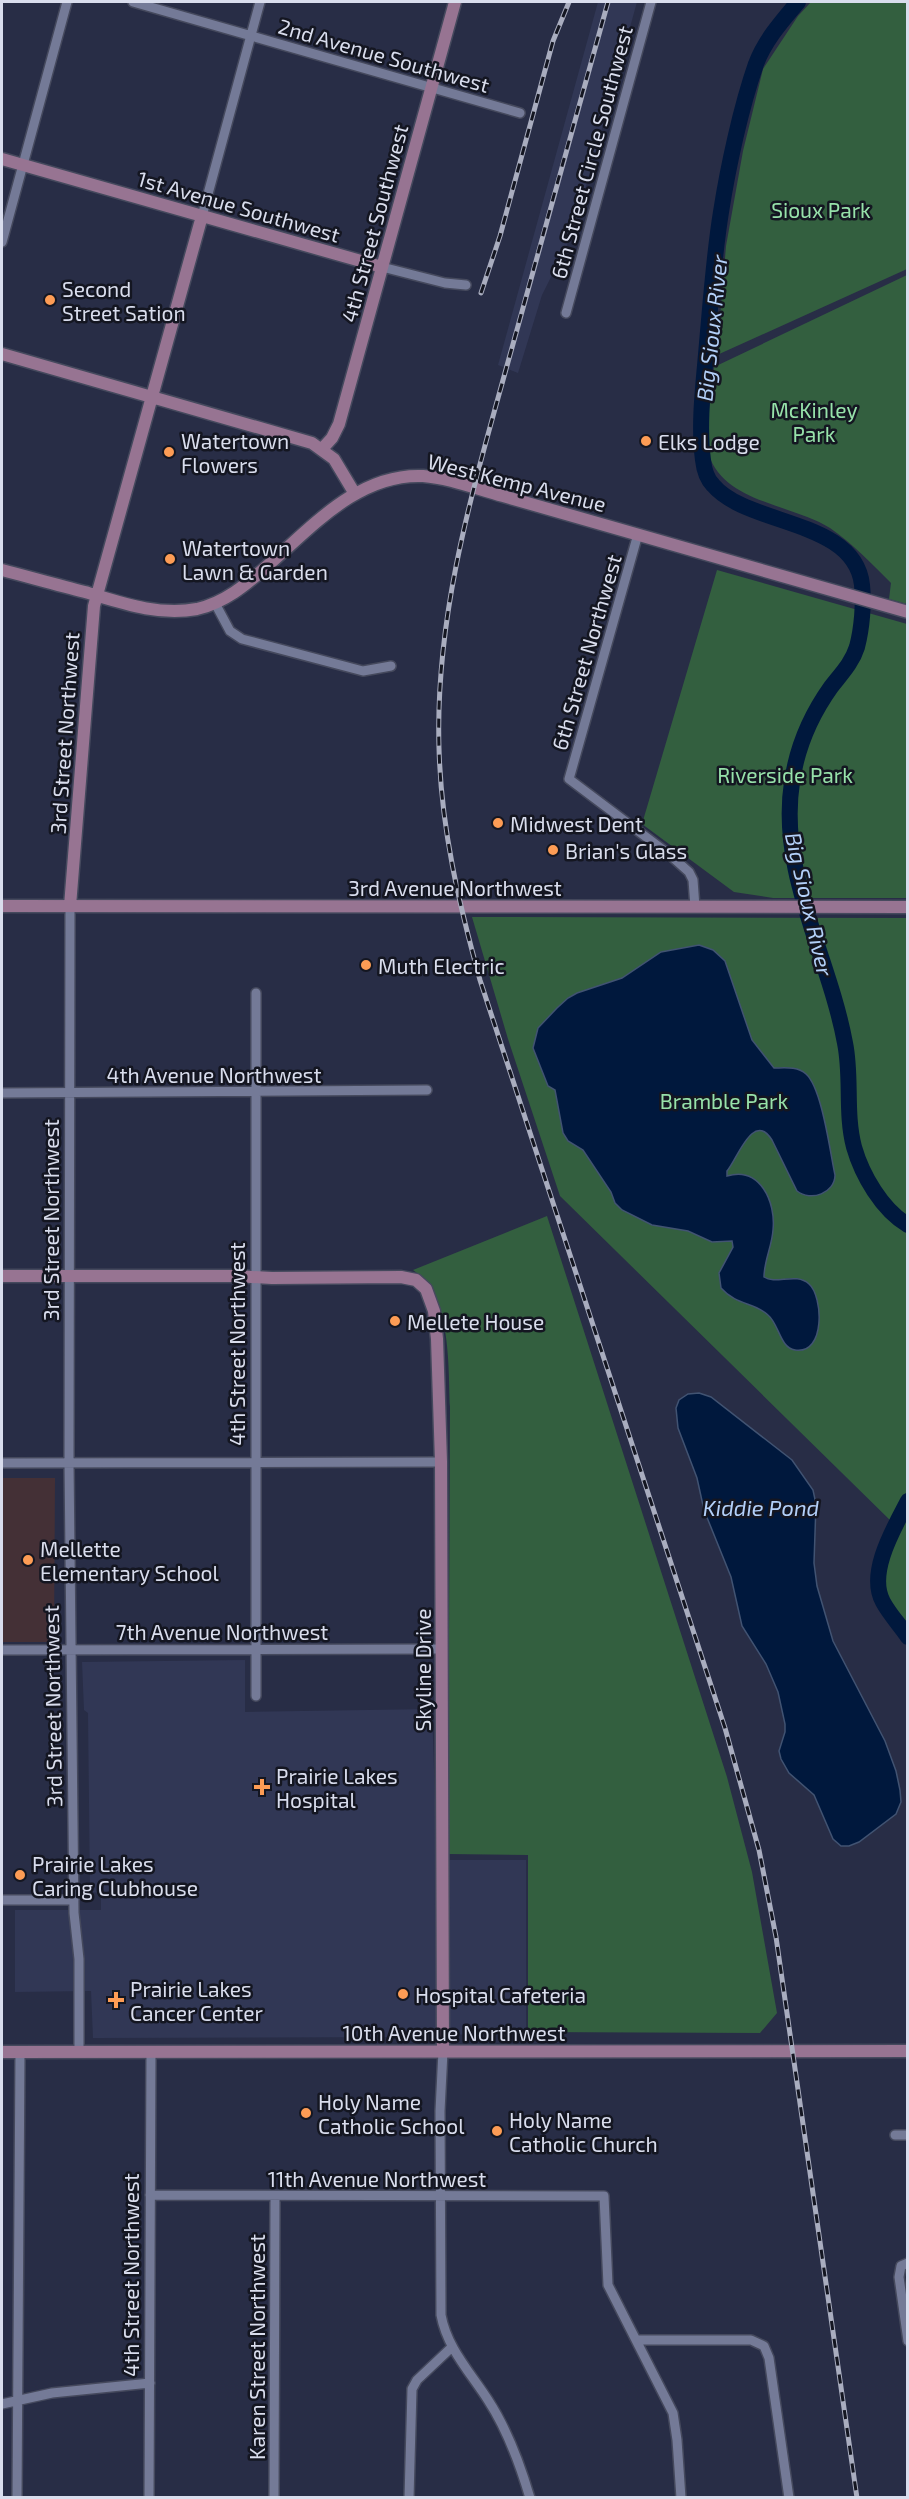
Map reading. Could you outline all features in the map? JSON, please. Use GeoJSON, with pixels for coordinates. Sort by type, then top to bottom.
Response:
{"type":"FeatureCollection","features":[{"type":"Feature","properties":{"kind":"street"},"geometry":{"type":"LineString","coordinates":[[2,242],[67,2]]}},
{"type":"Feature","properties":{"kind":"street","name":"2nd Avenue Southwest"},"geometry":{"type":"LineString","coordinates":[[133,2],[520,113]]}},
{"type":"Feature","properties":{"kind":"street"},"geometry":{"type":"LineString","coordinates":[[202,216],[260,2]]}},
{"type":"Feature","properties":{"kind":"street","name":"4th Street Southwest"},"geometry":{"type":"LineString","coordinates":[[322,449],[332,438],[339,424],[455,2]]}},
{"type":"Feature","properties":{"kind":"street","name":"6th Street Circle Southwest"},"geometry":{"type":"LineString","coordinates":[[566,313],[651,2]]}},
{"type":"Feature","properties":{"kind":"street","name":"1st Avenue Southwest"},"geometry":{"type":"LineString","coordinates":[[2,159],[382,267],[445,284],[466,285]]}},
{"type":"Feature","properties":{"kind":"street","name":"3rd Street Northwest"},"geometry":{"type":"LineString","coordinates":[[79,2052],[79,1959],[74,1900],[69,1463],[70,906],[91,630],[96,596],[202,216]]}},
{"type":"Feature","properties":{"kind":"street"},"geometry":{"type":"LineString","coordinates":[[2,354],[304,441],[322,449],[340,467],[355,494],[330,510],[240,589],[215,603],[196,609],[170,611],[141,608],[2,570]]}},
{"type":"Feature","properties":{"kind":"street","name":"West Kemp Avenue"},"geometry":{"type":"LineString","coordinates":[[355,494],[378,484],[401,478],[435,478],[908,612]]}},
{"type":"Feature","properties":{"kind":"street","name":"6th Street Northwest"},"geometry":{"type":"LineString","coordinates":[[638,534],[569,779],[690,872],[693,880],[695,907]]}},
{"type":"Feature","properties":{"kind":"street"},"geometry":{"type":"LineString","coordinates":[[215,603],[230,631],[242,639],[363,671],[391,666]]}},
{"type":"Feature","properties":{"kind":"street","name":"3rd Avenue Northwest"},"geometry":{"type":"LineString","coordinates":[[2,906],[908,907]]}},
{"type":"Feature","properties":{"kind":"street","name":"4th Street Northwest"},"geometry":{"type":"LineString","coordinates":[[256,993],[256,1696]]}},
{"type":"Feature","properties":{"kind":"street","name":"4th Avenue Northwest"},"geometry":{"type":"LineString","coordinates":[[2,1093],[427,1090]]}},
{"type":"Feature","properties":{"kind":"street"},"geometry":{"type":"LineString","coordinates":[[2,1276],[255,1277]]}},
{"type":"Feature","properties":{"kind":"street","name":"Skyline Drive"},"geometry":{"type":"LineString","coordinates":[[255,1277],[401,1277],[416,1280],[426,1290],[434,1311],[441,1462],[443,2051]]}},
{"type":"Feature","properties":{"kind":"street"},"geometry":{"type":"LineString","coordinates":[[2,1463],[441,1462]]}},
{"type":"Feature","properties":{"kind":"street","name":"7th Avenue Northwest"},"geometry":{"type":"LineString","coordinates":[[2,1650],[442,1649]]}},
{"type":"Feature","properties":{"kind":"street"},"geometry":{"type":"LineString","coordinates":[[2,1900],[74,1900]]}},
{"type":"Feature","properties":{"kind":"street"},"geometry":{"type":"LineString","coordinates":[[443,2051],[440,2196],[441,2315],[452,2347],[500,2422],[517,2458],[530,2498]]}},
{"type":"Feature","properties":{"kind":"street","name":"10th Avenue Northwest"},"geometry":{"type":"LineString","coordinates":[[2,2052],[908,2051]]}},
{"type":"Feature","properties":{"kind":"street"},"geometry":{"type":"LineString","coordinates":[[17,2498],[20,2052]]}},
{"type":"Feature","properties":{"kind":"street","name":"4th Street Northwest"},"geometry":{"type":"LineString","coordinates":[[149,2498],[151,2052]]}},
{"type":"Feature","properties":{"kind":"street"},"geometry":{"type":"LineString","coordinates":[[895,2135],[908,2134]]}},
{"type":"Feature","properties":{"kind":"street","name":"11th Avenue Northwest"},"geometry":{"type":"LineString","coordinates":[[150,2195],[604,2196],[608,2284],[637,2340]]}},
{"type":"Feature","properties":{"kind":"street","name":"Karen Street Northwest"},"geometry":{"type":"LineString","coordinates":[[274,2196],[274,2498]]}},
{"type":"Feature","properties":{"kind":"street"},"geometry":{"type":"LineString","coordinates":[[908,2263],[901,2266],[899,2277],[908,2341]]}},
{"type":"Feature","properties":{"kind":"street"},"geometry":{"type":"LineString","coordinates":[[681,2498],[677,2433],[673,2413],[637,2340],[751,2340],[764,2346],[769,2358],[789,2498]]}},
{"type":"Feature","properties":{"kind":"street"},"geometry":{"type":"LineString","coordinates":[[409,2498],[412,2389],[417,2380],[452,2347]]}},
{"type":"Feature","properties":{"kind":"street"},"geometry":{"type":"LineString","coordinates":[[2,2404],[51,2392],[150,2383]]}},
{"type":"Feature","properties":{"kind":"shaded area"},"geometry":{"type":"Polygon","coordinates":[[[598,2],[637,2],[573,233],[542,295],[518,373],[498,365],[598,2]]]}},
{"type":"Feature","properties":{"kind":"shaded area","name":"Mellette Elementary School"},"geometry":{"type":"Polygon","coordinates":[[[2,1478],[55,1478],[54,1642],[2,1642],[2,1478]]]}},
{"type":"Feature","properties":{"kind":"shaded area","name":"Prairie Lakes Hospital"},"geometry":{"type":"Polygon","coordinates":[[[245,1660],[245,1712],[432,1709],[437,1860],[526,1860],[526,2030],[425,2037],[93,2038],[91,1991],[15,1992],[15,1910],[101,1910],[101,1893],[90,1892],[88,1713],[84,1710],[82,1662],[245,1660]]]}},
{"type":"Feature","properties":{"kind":"green space","name":"Sioux Park"},"geometry":{"type":"Polygon","coordinates":[[[811,2],[907,2],[907,269],[717,355],[726,246],[743,151],[763,69],[798,16],[811,2]]]}},
{"type":"Feature","properties":{"kind":"green space","name":"McKinley Park"},"geometry":{"type":"Polygon","coordinates":[[[907,275],[907,604],[889,599],[891,583],[854,547],[830,528],[758,499],[726,481],[714,467],[706,442],[714,367],[907,275]]]}},
{"type":"Feature","properties":{"kind":"green space","name":"Riverside Park"},"geometry":{"type":"Polygon","coordinates":[[[717,570],[907,624],[907,898],[773,898],[734,892],[642,824],[717,570]]]}},
{"type":"Feature","properties":{"kind":"green space","name":"Bramble Park"},"geometry":{"type":"Polygon","coordinates":[[[472,917],[907,918],[907,1637],[885,1607],[878,1583],[881,1563],[895,1525],[560,1196],[508,1039],[472,917]]]}},
{"type":"Feature","properties":{"kind":"green space"},"geometry":{"type":"Polygon","coordinates":[[[547,1216],[727,1777],[752,1872],[777,2013],[760,2033],[528,2032],[528,1855],[448,1854],[450,1407],[448,1352],[441,1314],[435,1297],[426,1282],[413,1270],[547,1216]]]}},
{"type":"Feature","properties":{"kind":"water"},"geometry":{"type":"Polygon","coordinates":[[[699,945],[713,950],[725,961],[752,1040],[774,1068],[795,1069],[806,1074],[812,1081],[821,1106],[835,1175],[827,1191],[809,1196],[797,1191],[772,1140],[765,1132],[758,1131],[746,1140],[727,1171],[727,1176],[739,1174],[757,1181],[764,1189],[772,1208],[773,1230],[764,1277],[774,1280],[798,1279],[809,1284],[814,1290],[819,1323],[817,1334],[805,1349],[790,1348],[768,1315],[733,1298],[721,1288],[719,1273],[733,1247],[732,1241],[712,1242],[688,1231],[652,1225],[622,1210],[615,1203],[611,1192],[583,1150],[568,1141],[563,1133],[555,1090],[548,1086],[533,1048],[538,1028],[568,998],[622,978],[661,952],[699,945]]]}},
{"type":"Feature","properties":{"kind":"water","name":"Kiddie Pond"},"geometry":{"type":"Polygon","coordinates":[[[699,1393],[711,1397],[792,1460],[813,1490],[816,1504],[814,1563],[817,1586],[833,1641],[885,1741],[900,1790],[901,1802],[896,1814],[859,1842],[849,1846],[841,1846],[833,1839],[814,1795],[789,1773],[781,1759],[779,1751],[785,1724],[778,1692],[766,1664],[742,1626],[731,1577],[704,1510],[697,1478],[678,1428],[676,1408],[679,1400],[688,1394],[699,1393]]]}},
{"type":"Feature","properties":{"kind":"waterway","name":"Big Sioux River"},"geometry":{"type":"LineString","coordinates":[[798,2],[774,31],[756,64],[731,157],[715,261],[702,401],[703,463],[709,480],[729,498],[750,509],[821,535],[841,547],[855,563],[862,585],[862,616],[855,653],[811,720],[797,756],[792,782],[790,816],[792,849],[798,882],[838,1011],[845,1043],[851,1134],[854,1147],[862,1169],[874,1191],[890,1210],[908,1225]]}},
{"type":"Feature","properties":{"kind":"waterway","name":"Big Sioux River"},"geometry":{"type":"LineString","coordinates":[[908,1501],[884,1551],[878,1578],[883,1602],[908,1637]]}},
{"type":"Feature","properties":{"kind":"railway"},"geometry":{"type":"LineString","coordinates":[[481,293],[500,236],[553,41],[569,2]]}},
{"type":"Feature","properties":{"kind":"railway"},"geometry":{"type":"LineString","coordinates":[[608,2],[482,457],[459,552],[443,649],[439,698],[440,778],[452,866],[480,980],[725,1728],[759,1850],[776,1937],[857,2498]]}},
{"type":"Feature","properties":{"kind":"place","name":"Second Street Sation"},"geometry":{"type":"Point","coordinates":[50,300]}},
{"type":"Feature","properties":{"kind":"place","name":"Elks Lodge"},"geometry":{"type":"Point","coordinates":[646,441]}},
{"type":"Feature","properties":{"kind":"place","name":"Watertown Flowers"},"geometry":{"type":"Point","coordinates":[169,452]}},
{"type":"Feature","properties":{"kind":"place","name":"Watertown Lawn & Garden"},"geometry":{"type":"Point","coordinates":[170,559]}},
{"type":"Feature","properties":{"kind":"place","name":"Midwest Dent"},"geometry":{"type":"Point","coordinates":[498,823]}},
{"type":"Feature","properties":{"kind":"place","name":"Brian's Glass"},"geometry":{"type":"Point","coordinates":[553,850]}},
{"type":"Feature","properties":{"kind":"place","name":"Muth Electric"},"geometry":{"type":"Point","coordinates":[366,965]}},
{"type":"Feature","properties":{"kind":"place","name":"Mellete House"},"geometry":{"type":"Point","coordinates":[395,1321]}},
{"type":"Feature","properties":{"kind":"place","name":"Mellette Elementary School"},"geometry":{"type":"Point","coordinates":[28,1560]}},
{"type":"Feature","properties":{"kind":"place","name":"Prairie Lakes Hospital"},"geometry":{"type":"Point","coordinates":[262,1787]}},
{"type":"Feature","properties":{"kind":"place","name":"Prairie Lakes Caring Clubhouse"},"geometry":{"type":"Point","coordinates":[20,1875]}},
{"type":"Feature","properties":{"kind":"place","name":"Hospital Cafeteria"},"geometry":{"type":"Point","coordinates":[403,1994]}},
{"type":"Feature","properties":{"kind":"place","name":"Prairie Lakes Cancer Center"},"geometry":{"type":"Point","coordinates":[116,2000]}},
{"type":"Feature","properties":{"kind":"place","name":"Holy Name Catholic School"},"geometry":{"type":"Point","coordinates":[306,2113]}},
{"type":"Feature","properties":{"kind":"place","name":"Holy Name Catholic Church"},"geometry":{"type":"Point","coordinates":[497,2131]}}]}
